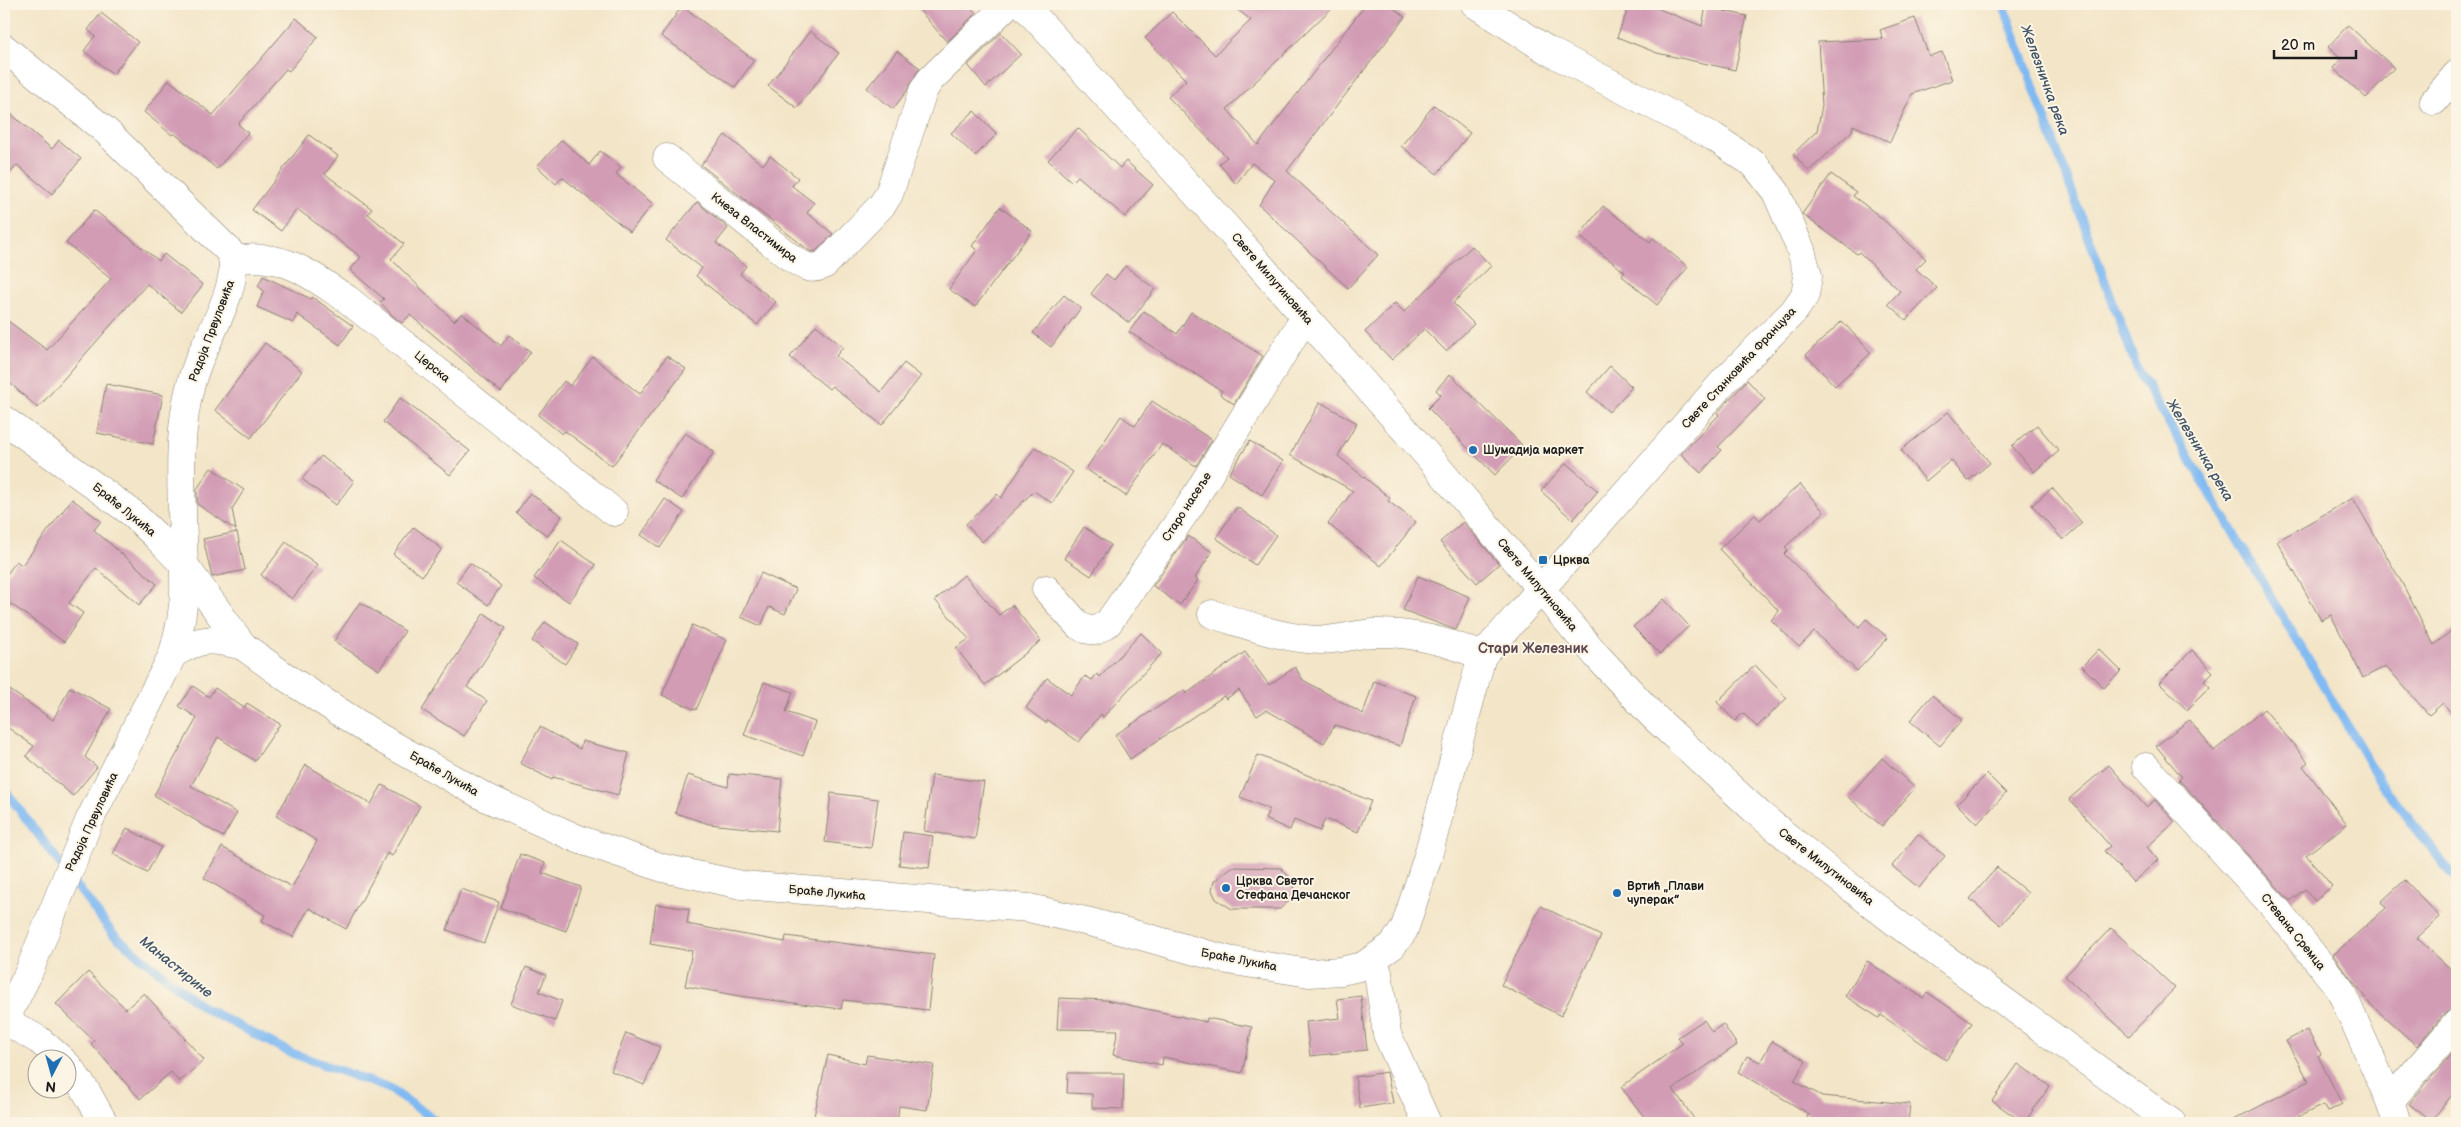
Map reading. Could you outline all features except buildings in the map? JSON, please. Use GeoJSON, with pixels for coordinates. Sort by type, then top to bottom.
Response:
{"type":"FeatureCollection","features":[{"type":"Feature","properties":{"kind":"street","name":"Кнеза Властимира"},"geometry":{"type":"LineString","coordinates":[[668,158],[787,255],[806,268],[816,269],[831,257],[882,205],[889,194],[919,99],[930,80],[1008,4]]}},
{"type":"Feature","properties":{"kind":"street","name":"Свете Милутиновића"},"geometry":{"type":"LineString","coordinates":[[1023,4],[1306,317],[1597,656],[1652,715],[1759,814],[1899,925],[2172,1123]]}},
{"type":"Feature","properties":{"kind":"street","name":"Свете Станковића Француза"},"geometry":{"type":"LineString","coordinates":[[1475,4],[1547,50],[1714,137],[1755,165],[1776,192],[1801,250],[1808,276],[1805,295],[1794,311],[1726,380],[1620,497],[1541,589]]}},
{"type":"Feature","properties":{"kind":"street"},"geometry":{"type":"LineString","coordinates":[[4,48],[107,132],[229,251],[234,260]]}},
{"type":"Feature","properties":{"kind":"street"},"geometry":{"type":"LineString","coordinates":[[2434,101],[2457,74]]}},
{"type":"Feature","properties":{"kind":"street","name":"Церска"},"geometry":{"type":"LineString","coordinates":[[234,260],[265,257],[302,269],[347,299],[614,512]]}},
{"type":"Feature","properties":{"kind":"street","name":"Радоја Првуловића"},"geometry":{"type":"LineString","coordinates":[[4,1020],[28,974],[78,846],[173,654],[182,621],[185,566],[182,449],[189,396],[196,366],[226,299],[234,271],[234,260]]}},
{"type":"Feature","properties":{"kind":"street","name":"Старо насеље"},"geometry":{"type":"LineString","coordinates":[[1046,589],[1085,630],[1096,632],[1104,627],[1191,504],[1306,317]]}},
{"type":"Feature","properties":{"kind":"street","name":"Браће Лукића"},"geometry":{"type":"LineString","coordinates":[[4,420],[132,513],[185,566],[244,646],[287,678],[380,738],[485,797],[578,839],[663,868],[742,885],[1029,908],[1094,923],[1228,960],[1308,973],[1341,971],[1363,966],[1392,946],[1404,930],[1427,859],[1482,656],[1541,589]]}},
{"type":"Feature","properties":{"kind":"street"},"geometry":{"type":"LineString","coordinates":[[1212,614],[1290,638],[1322,640],[1373,633],[1414,634],[1456,645],[1482,656]]}},
{"type":"Feature","properties":{"kind":"street"},"geometry":{"type":"LineString","coordinates":[[173,654],[191,643],[208,640],[244,646]]}},
{"type":"Feature","properties":{"kind":"street","name":"Стевана Сремца"},"geometry":{"type":"LineString","coordinates":[[2146,767],[2278,911],[2340,989],[2394,1112]]}},
{"type":"Feature","properties":{"kind":"street"},"geometry":{"type":"LineString","coordinates":[[1373,960],[1378,972],[1387,1034],[1427,1123]]}},
{"type":"Feature","properties":{"kind":"street"},"geometry":{"type":"LineString","coordinates":[[4,1020],[38,1040],[50,1050]]}},
{"type":"Feature","properties":{"kind":"street"},"geometry":{"type":"LineString","coordinates":[[2394,1112],[2457,1023]]}},
{"type":"Feature","properties":{"kind":"street"},"geometry":{"type":"LineString","coordinates":[[78,1080],[104,1123]]}},
{"type":"Feature","properties":{"kind":"waterway","name":"Железничка река"},"geometry":{"type":"LineString","coordinates":[[2003,4],[2138,371],[2381,783],[2450,872],[2457,877]]}},
{"type":"Feature","properties":{"kind":"waterway","name":"Манастирине"},"geometry":{"type":"LineString","coordinates":[[4,789],[113,934],[204,1008],[289,1052],[390,1089],[439,1123]]}},
{"type":"Feature","properties":{"kind":"place","name":"Шумадија маркет"},"geometry":{"type":"Point","coordinates":[1473,450]}},
{"type":"Feature","properties":{"kind":"place","name":"Црква"},"geometry":{"type":"Point","coordinates":[1543,560]}},
{"type":"Feature","properties":{"kind":"place","name":"Црква Светог Стефана Дечанског"},"geometry":{"type":"Point","coordinates":[1226,888]}},
{"type":"Feature","properties":{"kind":"place","name":"Вртић „Плави чуперак”"},"geometry":{"type":"Point","coordinates":[1617,893]}},
{"type":"Feature","properties":{"kind":"district","name":"Стари Железник"},"geometry":{"type":"Point","coordinates":[1533,648]}}]}
